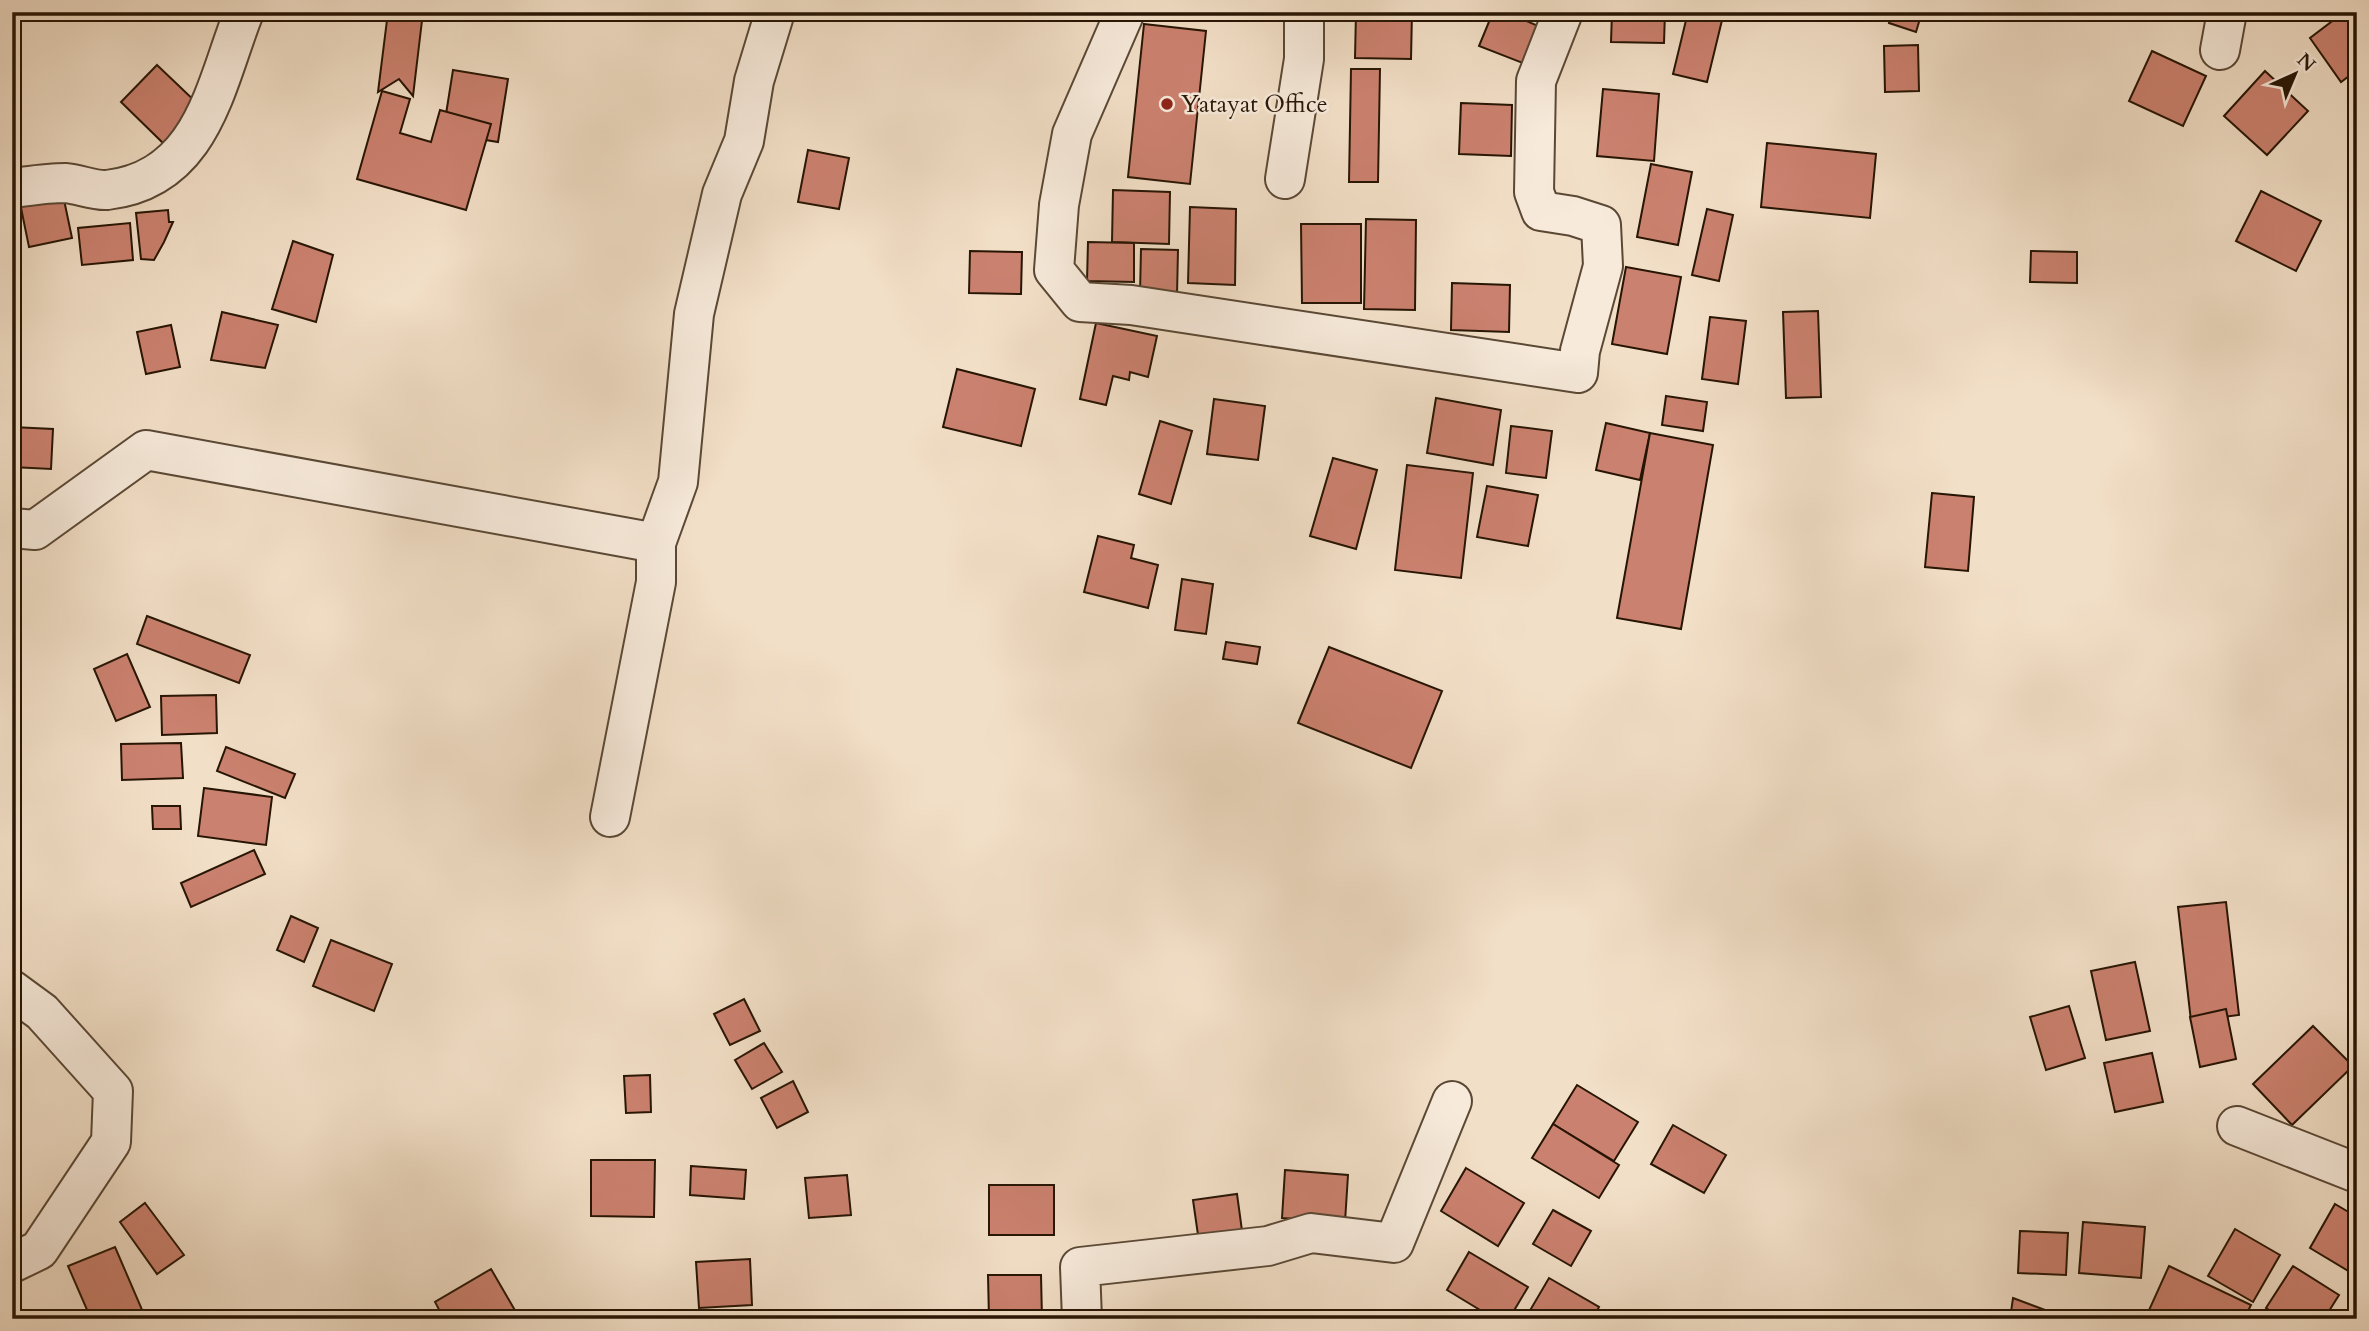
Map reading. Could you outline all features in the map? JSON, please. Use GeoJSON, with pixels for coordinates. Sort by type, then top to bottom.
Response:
{"type":"FeatureCollection","features":[{"type":"Feature","properties":{"kind":"street"},"geometry":{"type":"LineString","coordinates":[[12,188],[66,183],[104,190],[149,178],[171,164],[189,147],[221,83],[244,12]]}},
{"type":"Feature","properties":{"kind":"street"},"geometry":{"type":"LineString","coordinates":[[610,817],[656,582],[656,543],[678,482],[697,301],[722,194],[744,141],[754,81],[775,12]]}},
{"type":"Feature","properties":{"kind":"street"},"geometry":{"type":"LineString","coordinates":[[1125,12],[1072,134],[1059,205],[1054,270],[1080,302],[1131,305],[1578,373],[1580,351],[1603,266],[1601,225],[1573,216],[1541,211],[1534,192],[1536,81],[1563,12]]}},
{"type":"Feature","properties":{"kind":"street"},"geometry":{"type":"LineString","coordinates":[[1285,179],[1304,59],[1304,12]]}},
{"type":"Feature","properties":{"kind":"street"},"geometry":{"type":"LineString","coordinates":[[2220,50],[2227,12]]}},
{"type":"Feature","properties":{"kind":"street"},"geometry":{"type":"LineString","coordinates":[[12,528],[35,530],[146,450],[656,543]]}},
{"type":"Feature","properties":{"kind":"street"},"geometry":{"type":"LineString","coordinates":[[12,990],[43,1012],[113,1091],[111,1142],[39,1250],[12,1263]]}},
{"type":"Feature","properties":{"kind":"street"},"geometry":{"type":"LineString","coordinates":[[1082,1319],[1080,1267],[1268,1246],[1311,1233],[1394,1242],[1452,1101]]}},
{"type":"Feature","properties":{"kind":"street"},"geometry":{"type":"LineString","coordinates":[[2237,1126],[2357,1172]]}},
{"type":"Feature","properties":{"kind":"building"},"geometry":{"type":"Polygon","coordinates":[[[388,12],[423,12],[413,96],[399,79],[378,92],[388,12]]]}},
{"type":"Feature","properties":{"kind":"building"},"geometry":{"type":"Polygon","coordinates":[[[479,12],[519,12],[518,18],[479,12]]]}},
{"type":"Feature","properties":{"kind":"building"},"geometry":{"type":"Polygon","coordinates":[[[1356,12],[1412,12],[1411,59],[1355,58],[1356,12]]]}},
{"type":"Feature","properties":{"kind":"building"},"geometry":{"type":"Polygon","coordinates":[[[1493,12],[1505,12],[1543,28],[1528,65],[1479,46],[1493,12]]]}},
{"type":"Feature","properties":{"kind":"building"},"geometry":{"type":"Polygon","coordinates":[[[1612,12],[1665,12],[1664,43],[1611,42],[1612,12]]]}},
{"type":"Feature","properties":{"kind":"building"},"geometry":{"type":"Polygon","coordinates":[[[1688,12],[1724,12],[1707,82],[1673,74],[1688,12]]]}},
{"type":"Feature","properties":{"kind":"building"},"geometry":{"type":"Polygon","coordinates":[[[1892,12],[1922,12],[1916,32],[1889,23],[1892,12]]]}},
{"type":"Feature","properties":{"kind":"building"},"geometry":{"type":"Polygon","coordinates":[[[2357,12],[2357,29],[2343,13],[2357,12]]]}},
{"type":"Feature","properties":{"kind":"building"},"geometry":{"type":"Polygon","coordinates":[[[2343,13],[2357,32],[2357,70],[2341,82],[2310,38],[2343,13]]]}},
{"type":"Feature","properties":{"kind":"building","name":"Yatayat Office"},"geometry":{"type":"Polygon","coordinates":[[[1144,24],[1206,31],[1190,184],[1128,177],[1144,24]]]}},
{"type":"Feature","properties":{"kind":"building"},"geometry":{"type":"Polygon","coordinates":[[[1918,45],[1919,91],[1885,92],[1884,46],[1918,45]]]}},
{"type":"Feature","properties":{"kind":"building"},"geometry":{"type":"Polygon","coordinates":[[[2152,51],[2206,76],[2183,126],[2129,101],[2152,51]]]}},
{"type":"Feature","properties":{"kind":"building"},"geometry":{"type":"Polygon","coordinates":[[[157,65],[200,106],[164,144],[121,102],[157,65]]]}},
{"type":"Feature","properties":{"kind":"building"},"geometry":{"type":"Polygon","coordinates":[[[1351,69],[1380,69],[1378,182],[1349,182],[1351,69]]]}},
{"type":"Feature","properties":{"kind":"building"},"geometry":{"type":"Polygon","coordinates":[[[453,70],[508,79],[498,142],[443,133],[453,70]]]}},
{"type":"Feature","properties":{"kind":"building"},"geometry":{"type":"Polygon","coordinates":[[[2265,71],[2308,111],[2267,155],[2224,116],[2265,71]]]}},
{"type":"Feature","properties":{"kind":"building"},"geometry":{"type":"Polygon","coordinates":[[[1603,89],[1659,94],[1654,161],[1597,156],[1603,89]]]}},
{"type":"Feature","properties":{"kind":"building"},"geometry":{"type":"Polygon","coordinates":[[[382,91],[410,99],[400,133],[431,142],[440,110],[491,124],[466,210],[357,179],[382,91]]]}},
{"type":"Feature","properties":{"kind":"building"},"geometry":{"type":"Polygon","coordinates":[[[1461,103],[1512,105],[1511,156],[1459,154],[1461,103]]]}},
{"type":"Feature","properties":{"kind":"building"},"geometry":{"type":"Polygon","coordinates":[[[1767,143],[1876,154],[1870,218],[1761,207],[1767,143]]]}},
{"type":"Feature","properties":{"kind":"building"},"geometry":{"type":"Polygon","coordinates":[[[808,150],[849,158],[839,209],[798,202],[808,150]]]}},
{"type":"Feature","properties":{"kind":"building"},"geometry":{"type":"Polygon","coordinates":[[[1651,164],[1692,172],[1678,245],[1637,237],[1651,164]]]}},
{"type":"Feature","properties":{"kind":"building"},"geometry":{"type":"Polygon","coordinates":[[[1113,190],[1170,192],[1169,244],[1112,242],[1113,190]]]}},
{"type":"Feature","properties":{"kind":"building"},"geometry":{"type":"Polygon","coordinates":[[[2261,191],[2321,221],[2296,271],[2236,241],[2261,191]]]}},
{"type":"Feature","properties":{"kind":"building"},"geometry":{"type":"Polygon","coordinates":[[[63,195],[72,238],[29,247],[20,203],[63,195]]]}},
{"type":"Feature","properties":{"kind":"building"},"geometry":{"type":"Polygon","coordinates":[[[1190,207],[1236,209],[1235,285],[1188,283],[1190,207]]]}},
{"type":"Feature","properties":{"kind":"building"},"geometry":{"type":"Polygon","coordinates":[[[1707,209],[1733,215],[1719,281],[1692,275],[1707,209]]]}},
{"type":"Feature","properties":{"kind":"building"},"geometry":{"type":"Polygon","coordinates":[[[168,210],[169,222],[173,222],[164,242],[154,260],[141,259],[136,213],[168,210]]]}},
{"type":"Feature","properties":{"kind":"building"},"geometry":{"type":"Polygon","coordinates":[[[1366,219],[1416,220],[1415,310],[1364,309],[1366,219]]]}},
{"type":"Feature","properties":{"kind":"building"},"geometry":{"type":"Polygon","coordinates":[[[130,223],[133,260],[82,265],[78,228],[130,223]]]}},
{"type":"Feature","properties":{"kind":"building"},"geometry":{"type":"Polygon","coordinates":[[[1301,224],[1361,224],[1361,303],[1302,303],[1301,224]]]}},
{"type":"Feature","properties":{"kind":"building"},"geometry":{"type":"Polygon","coordinates":[[[293,241],[333,255],[316,322],[272,309],[293,241]]]}},
{"type":"Feature","properties":{"kind":"building"},"geometry":{"type":"Polygon","coordinates":[[[1088,242],[1134,243],[1134,282],[1087,281],[1088,242]]]}},
{"type":"Feature","properties":{"kind":"building"},"geometry":{"type":"Polygon","coordinates":[[[1141,249],[1178,250],[1177,295],[1140,293],[1141,249]]]}},
{"type":"Feature","properties":{"kind":"building"},"geometry":{"type":"Polygon","coordinates":[[[970,251],[1022,252],[1021,294],[969,293],[970,251]]]}},
{"type":"Feature","properties":{"kind":"building"},"geometry":{"type":"Polygon","coordinates":[[[2031,251],[2077,252],[2077,283],[2030,282],[2031,251]]]}},
{"type":"Feature","properties":{"kind":"building"},"geometry":{"type":"Polygon","coordinates":[[[1626,267],[1681,277],[1667,354],[1612,344],[1626,267]]]}},
{"type":"Feature","properties":{"kind":"building"},"geometry":{"type":"Polygon","coordinates":[[[1452,283],[1510,285],[1509,332],[1451,330],[1452,283]]]}},
{"type":"Feature","properties":{"kind":"building"},"geometry":{"type":"Polygon","coordinates":[[[1818,311],[1821,397],[1786,398],[1783,312],[1818,311]]]}},
{"type":"Feature","properties":{"kind":"building"},"geometry":{"type":"Polygon","coordinates":[[[222,312],[278,325],[265,368],[211,360],[222,312]]]}},
{"type":"Feature","properties":{"kind":"building"},"geometry":{"type":"Polygon","coordinates":[[[1710,317],[1746,321],[1738,384],[1702,379],[1710,317]]]}},
{"type":"Feature","properties":{"kind":"building"},"geometry":{"type":"Polygon","coordinates":[[[1096,323],[1157,336],[1148,377],[1130,372],[1129,380],[1113,376],[1106,405],[1080,399],[1096,323]]]}},
{"type":"Feature","properties":{"kind":"building"},"geometry":{"type":"Polygon","coordinates":[[[171,325],[180,367],[146,374],[137,332],[171,325]]]}},
{"type":"Feature","properties":{"kind":"building"},"geometry":{"type":"Polygon","coordinates":[[[957,369],[1035,389],[1021,446],[943,427],[957,369]]]}},
{"type":"Feature","properties":{"kind":"building"},"geometry":{"type":"Polygon","coordinates":[[[1666,396],[1707,402],[1703,431],[1662,425],[1666,396]]]}},
{"type":"Feature","properties":{"kind":"building"},"geometry":{"type":"Polygon","coordinates":[[[1436,398],[1501,410],[1493,465],[1427,453],[1436,398]]]}},
{"type":"Feature","properties":{"kind":"building"},"geometry":{"type":"Polygon","coordinates":[[[1214,399],[1265,406],[1258,460],[1207,454],[1214,399]]]}},
{"type":"Feature","properties":{"kind":"building"},"geometry":{"type":"Polygon","coordinates":[[[1160,421],[1192,431],[1171,504],[1139,494],[1160,421]]]}},
{"type":"Feature","properties":{"kind":"building"},"geometry":{"type":"Polygon","coordinates":[[[1606,423],[1650,433],[1640,480],[1596,470],[1606,423]]]}},
{"type":"Feature","properties":{"kind":"building"},"geometry":{"type":"Polygon","coordinates":[[[1511,426],[1552,431],[1546,478],[1506,473],[1511,426]]]}},
{"type":"Feature","properties":{"kind":"building"},"geometry":{"type":"Polygon","coordinates":[[[12,427],[53,429],[51,469],[12,467],[12,427]]]}},
{"type":"Feature","properties":{"kind":"building"},"geometry":{"type":"Polygon","coordinates":[[[1650,433],[1713,445],[1681,629],[1617,618],[1650,433]]]}},
{"type":"Feature","properties":{"kind":"building"},"geometry":{"type":"Polygon","coordinates":[[[1333,458],[1377,470],[1356,549],[1310,536],[1333,458]]]}},
{"type":"Feature","properties":{"kind":"building"},"geometry":{"type":"Polygon","coordinates":[[[1407,465],[1473,473],[1461,578],[1395,570],[1407,465]]]}},
{"type":"Feature","properties":{"kind":"building"},"geometry":{"type":"Polygon","coordinates":[[[1487,486],[1538,495],[1528,546],[1477,537],[1487,486]]]}},
{"type":"Feature","properties":{"kind":"building"},"geometry":{"type":"Polygon","coordinates":[[[1932,493],[1974,497],[1968,571],[1925,567],[1932,493]]]}},
{"type":"Feature","properties":{"kind":"building"},"geometry":{"type":"Polygon","coordinates":[[[1098,536],[1134,545],[1131,558],[1158,565],[1148,608],[1084,592],[1098,536]]]}},
{"type":"Feature","properties":{"kind":"building"},"geometry":{"type":"Polygon","coordinates":[[[1182,579],[1213,584],[1206,634],[1175,630],[1182,579]]]}},
{"type":"Feature","properties":{"kind":"building"},"geometry":{"type":"Polygon","coordinates":[[[147,616],[250,655],[239,683],[137,644],[147,616]]]}},
{"type":"Feature","properties":{"kind":"building"},"geometry":{"type":"Polygon","coordinates":[[[1226,642],[1260,647],[1257,664],[1223,659],[1226,642]]]}},
{"type":"Feature","properties":{"kind":"building"},"geometry":{"type":"Polygon","coordinates":[[[1329,647],[1442,691],[1411,768],[1298,723],[1329,647]]]}},
{"type":"Feature","properties":{"kind":"building"},"geometry":{"type":"Polygon","coordinates":[[[127,654],[150,707],[116,721],[94,669],[127,654]]]}},
{"type":"Feature","properties":{"kind":"building"},"geometry":{"type":"Polygon","coordinates":[[[216,695],[217,733],[162,735],[161,696],[216,695]]]}},
{"type":"Feature","properties":{"kind":"building"},"geometry":{"type":"Polygon","coordinates":[[[181,743],[183,778],[122,780],[121,744],[181,743]]]}},
{"type":"Feature","properties":{"kind":"building"},"geometry":{"type":"Polygon","coordinates":[[[226,747],[295,774],[285,798],[217,771],[226,747]]]}},
{"type":"Feature","properties":{"kind":"building"},"geometry":{"type":"Polygon","coordinates":[[[204,788],[272,797],[266,845],[198,836],[204,788]]]}},
{"type":"Feature","properties":{"kind":"building"},"geometry":{"type":"Polygon","coordinates":[[[152,806],[180,806],[181,829],[153,829],[152,806]]]}},
{"type":"Feature","properties":{"kind":"building"},"geometry":{"type":"Polygon","coordinates":[[[254,850],[265,874],[191,907],[181,883],[254,850]]]}},
{"type":"Feature","properties":{"kind":"building"},"geometry":{"type":"Polygon","coordinates":[[[2226,902],[2239,1015],[2191,1021],[2178,907],[2226,902]]]}},
{"type":"Feature","properties":{"kind":"building"},"geometry":{"type":"Polygon","coordinates":[[[291,916],[318,928],[304,962],[277,950],[291,916]]]}},
{"type":"Feature","properties":{"kind":"building"},"geometry":{"type":"Polygon","coordinates":[[[331,940],[392,964],[374,1011],[313,986],[331,940]]]}},
{"type":"Feature","properties":{"kind":"building"},"geometry":{"type":"Polygon","coordinates":[[[2135,962],[2150,1031],[2106,1040],[2091,971],[2135,962]]]}},
{"type":"Feature","properties":{"kind":"building"},"geometry":{"type":"Polygon","coordinates":[[[744,999],[760,1031],[730,1045],[714,1014],[744,999]]]}},
{"type":"Feature","properties":{"kind":"building"},"geometry":{"type":"Polygon","coordinates":[[[2069,1006],[2085,1058],[2046,1070],[2030,1017],[2069,1006]]]}},
{"type":"Feature","properties":{"kind":"building"},"geometry":{"type":"Polygon","coordinates":[[[2226,1009],[2236,1059],[2200,1067],[2190,1017],[2226,1009]]]}},
{"type":"Feature","properties":{"kind":"building"},"geometry":{"type":"Polygon","coordinates":[[[2313,1026],[2353,1066],[2292,1125],[2253,1084],[2313,1026]]]}},
{"type":"Feature","properties":{"kind":"building"},"geometry":{"type":"Polygon","coordinates":[[[764,1043],[782,1072],[752,1089],[735,1060],[764,1043]]]}},
{"type":"Feature","properties":{"kind":"building"},"geometry":{"type":"Polygon","coordinates":[[[2152,1053],[2163,1102],[2115,1112],[2104,1063],[2152,1053]]]}},
{"type":"Feature","properties":{"kind":"building"},"geometry":{"type":"Polygon","coordinates":[[[650,1075],[651,1112],[626,1113],[624,1076],[650,1075]]]}},
{"type":"Feature","properties":{"kind":"building"},"geometry":{"type":"Polygon","coordinates":[[[793,1081],[808,1112],[777,1128],[761,1098],[793,1081]]]}},
{"type":"Feature","properties":{"kind":"building"},"geometry":{"type":"Polygon","coordinates":[[[1577,1085],[1638,1122],[1614,1161],[1553,1124],[1577,1085]]]}},
{"type":"Feature","properties":{"kind":"building"},"geometry":{"type":"Polygon","coordinates":[[[1553,1124],[1619,1165],[1599,1198],[1532,1158],[1553,1124]]]}},
{"type":"Feature","properties":{"kind":"building"},"geometry":{"type":"Polygon","coordinates":[[[1673,1125],[1726,1155],[1704,1193],[1651,1164],[1673,1125]]]}},
{"type":"Feature","properties":{"kind":"building"},"geometry":{"type":"Polygon","coordinates":[[[591,1160],[655,1160],[654,1217],[591,1216],[591,1160]]]}},
{"type":"Feature","properties":{"kind":"building"},"geometry":{"type":"Polygon","coordinates":[[[691,1166],[746,1170],[744,1199],[690,1195],[691,1166]]]}},
{"type":"Feature","properties":{"kind":"building"},"geometry":{"type":"Polygon","coordinates":[[[1466,1168],[1524,1203],[1498,1246],[1441,1211],[1466,1168]]]}},
{"type":"Feature","properties":{"kind":"building"},"geometry":{"type":"Polygon","coordinates":[[[1285,1170],[1348,1175],[1345,1222],[1282,1218],[1285,1170]]]}},
{"type":"Feature","properties":{"kind":"building"},"geometry":{"type":"Polygon","coordinates":[[[847,1175],[851,1215],[809,1218],[805,1178],[847,1175]]]}},
{"type":"Feature","properties":{"kind":"building"},"geometry":{"type":"Polygon","coordinates":[[[989,1185],[1054,1185],[1054,1235],[989,1235],[989,1185]]]}},
{"type":"Feature","properties":{"kind":"building"},"geometry":{"type":"Polygon","coordinates":[[[1237,1194],[1243,1238],[1199,1242],[1193,1200],[1237,1194]]]}},
{"type":"Feature","properties":{"kind":"building"},"geometry":{"type":"Polygon","coordinates":[[[145,1203],[184,1255],[157,1274],[120,1222],[145,1203]]]}},
{"type":"Feature","properties":{"kind":"building"},"geometry":{"type":"Polygon","coordinates":[[[2335,1204],[2357,1217],[2355,1275],[2310,1248],[2335,1204]]]}},
{"type":"Feature","properties":{"kind":"building"},"geometry":{"type":"Polygon","coordinates":[[[1553,1210],[1591,1231],[1571,1266],[1533,1244],[1553,1210]]]}},
{"type":"Feature","properties":{"kind":"building"},"geometry":{"type":"Polygon","coordinates":[[[2083,1222],[2145,1227],[2141,1278],[2079,1273],[2083,1222]]]}},
{"type":"Feature","properties":{"kind":"building"},"geometry":{"type":"Polygon","coordinates":[[[2235,1229],[2280,1255],[2253,1302],[2208,1276],[2235,1229]]]}},
{"type":"Feature","properties":{"kind":"building"},"geometry":{"type":"Polygon","coordinates":[[[2020,1231],[2068,1233],[2066,1275],[2018,1273],[2020,1231]]]}},
{"type":"Feature","properties":{"kind":"building"},"geometry":{"type":"Polygon","coordinates":[[[115,1247],[143,1312],[129,1319],[91,1319],[68,1266],[115,1247]]]}},
{"type":"Feature","properties":{"kind":"building"},"geometry":{"type":"Polygon","coordinates":[[[1469,1252],[1528,1287],[1509,1319],[1495,1319],[1447,1290],[1469,1252]]]}},
{"type":"Feature","properties":{"kind":"building"},"geometry":{"type":"Polygon","coordinates":[[[750,1259],[752,1305],[699,1308],[696,1262],[750,1259]]]}},
{"type":"Feature","properties":{"kind":"building"},"geometry":{"type":"Polygon","coordinates":[[[2169,1266],[2251,1305],[2244,1319],[2145,1319],[2169,1266]]]}},
{"type":"Feature","properties":{"kind":"building"},"geometry":{"type":"Polygon","coordinates":[[[2293,1266],[2339,1295],[2324,1319],[2283,1319],[2266,1308],[2293,1266]]]}},
{"type":"Feature","properties":{"kind":"building"},"geometry":{"type":"Polygon","coordinates":[[[491,1269],[520,1319],[444,1319],[435,1302],[491,1269]]]}},
{"type":"Feature","properties":{"kind":"building"},"geometry":{"type":"Polygon","coordinates":[[[988,1275],[1041,1275],[1042,1319],[989,1319],[988,1275]]]}},
{"type":"Feature","properties":{"kind":"building"},"geometry":{"type":"Polygon","coordinates":[[[1549,1278],[1599,1307],[1593,1319],[1525,1319],[1549,1278]]]}},
{"type":"Feature","properties":{"kind":"building"},"geometry":{"type":"Polygon","coordinates":[[[2013,1298],[2069,1319],[2010,1319],[2013,1298]]]}},
{"type":"Feature","properties":{"kind":"building"},"geometry":{"type":"Polygon","coordinates":[[[286,1313],[287,1319],[238,1319],[238,1318],[286,1313]]]}},
{"type":"Feature","properties":{"kind":"place","name":"Yatayat Office"},"geometry":{"type":"Point","coordinates":[1167,104]}}]}
